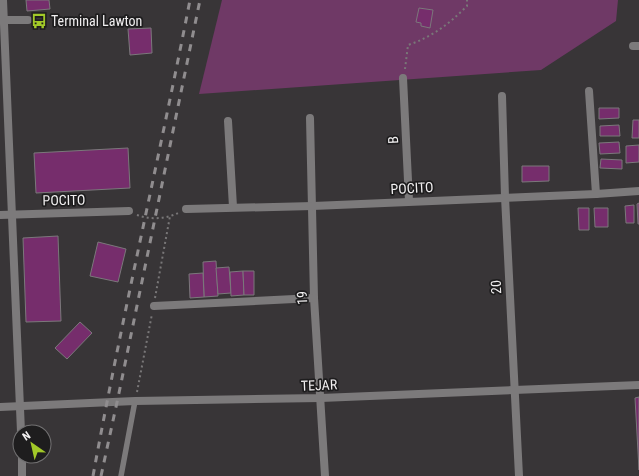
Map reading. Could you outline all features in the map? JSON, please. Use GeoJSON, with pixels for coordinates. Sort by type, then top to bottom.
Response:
{"type":"FeatureCollection","features":[{"type":"Feature","properties":{"kind":"street"},"geometry":{"type":"LineString","coordinates":[[3,0],[2,20],[21,424]]}},
{"type":"Feature","properties":{"kind":"street"},"geometry":{"type":"LineString","coordinates":[[2,20],[28,20]]}},
{"type":"Feature","properties":{"kind":"street","name":"B"},"geometry":{"type":"LineString","coordinates":[[403,78],[409,201]]}},
{"type":"Feature","properties":{"kind":"street"},"geometry":{"type":"LineString","coordinates":[[589,91],[596,194]]}},
{"type":"Feature","properties":{"kind":"street","name":"20"},"geometry":{"type":"LineString","coordinates":[[502,96],[505,197],[519,476]]}},
{"type":"Feature","properties":{"kind":"street","name":"19"},"geometry":{"type":"LineString","coordinates":[[310,118],[314,298],[325,476]]}},
{"type":"Feature","properties":{"kind":"street"},"geometry":{"type":"LineString","coordinates":[[228,121],[233,207]]}},
{"type":"Feature","properties":{"kind":"street","name":"POCITO"},"geometry":{"type":"LineString","coordinates":[[186,209],[313,206],[639,191]]}},
{"type":"Feature","properties":{"kind":"street","name":"POCITO"},"geometry":{"type":"LineString","coordinates":[[0,215],[130,211]]}},
{"type":"Feature","properties":{"kind":"street"},"geometry":{"type":"LineString","coordinates":[[154,306],[314,298]]}},
{"type":"Feature","properties":{"kind":"street","name":"TEJAR"},"geometry":{"type":"LineString","coordinates":[[0,407],[135,401],[321,398],[639,385]]}},
{"type":"Feature","properties":{"kind":"street"},"geometry":{"type":"LineString","coordinates":[[22,464],[22,476]]}},
{"type":"Feature","properties":{"kind":"lane"},"geometry":{"type":"LineString","coordinates":[[121,476],[135,401]]}},
{"type":"Feature","properties":{"kind":"path"},"geometry":{"type":"LineString","coordinates":[[403,78],[408,45],[426,39],[448,24],[467,6],[467,0]]}},
{"type":"Feature","properties":{"kind":"path"},"geometry":{"type":"LineString","coordinates":[[130,211],[145,218],[170,216],[186,209]]}},
{"type":"Feature","properties":{"kind":"shaded area"},"geometry":{"type":"Polygon","coordinates":[[[222,0],[618,0],[616,21],[541,70],[199,94],[222,0]]]}},
{"type":"Feature","properties":{"kind":"building"},"geometry":{"type":"Polygon","coordinates":[[[26,0],[49,0],[50,9],[27,11],[26,0]]]}},
{"type":"Feature","properties":{"kind":"building"},"geometry":{"type":"Polygon","coordinates":[[[419,8],[433,10],[430,28],[421,26],[421,23],[416,22],[419,8]]]}},
{"type":"Feature","properties":{"kind":"building"},"geometry":{"type":"Polygon","coordinates":[[[151,28],[152,53],[130,55],[128,29],[151,28]]]}},
{"type":"Feature","properties":{"kind":"building"},"geometry":{"type":"Polygon","coordinates":[[[599,108],[619,108],[619,118],[599,119],[599,108]]]}},
{"type":"Feature","properties":{"kind":"building"},"geometry":{"type":"Polygon","coordinates":[[[633,120],[639,120],[639,138],[632,138],[633,120]]]}},
{"type":"Feature","properties":{"kind":"building"},"geometry":{"type":"Polygon","coordinates":[[[619,125],[620,136],[600,136],[600,126],[619,125]]]}},
{"type":"Feature","properties":{"kind":"building"},"geometry":{"type":"Polygon","coordinates":[[[619,142],[620,153],[600,154],[599,143],[619,142]]]}},
{"type":"Feature","properties":{"kind":"building"},"geometry":{"type":"Polygon","coordinates":[[[639,145],[639,162],[626,163],[626,146],[639,145]]]}},
{"type":"Feature","properties":{"kind":"building"},"geometry":{"type":"Polygon","coordinates":[[[128,148],[130,188],[36,193],[34,153],[128,148]]]}},
{"type":"Feature","properties":{"kind":"building"},"geometry":{"type":"Polygon","coordinates":[[[601,159],[622,160],[622,169],[600,168],[601,159]]]}},
{"type":"Feature","properties":{"kind":"building"},"geometry":{"type":"Polygon","coordinates":[[[522,166],[549,166],[549,181],[522,182],[522,166]]]}},
{"type":"Feature","properties":{"kind":"building"},"geometry":{"type":"Polygon","coordinates":[[[639,203],[639,224],[638,224],[637,204],[639,203]]]}},
{"type":"Feature","properties":{"kind":"building"},"geometry":{"type":"Polygon","coordinates":[[[634,205],[634,223],[626,223],[625,206],[634,205]]]}},
{"type":"Feature","properties":{"kind":"building"},"geometry":{"type":"Polygon","coordinates":[[[578,208],[589,208],[589,230],[579,230],[578,208]]]}},
{"type":"Feature","properties":{"kind":"building"},"geometry":{"type":"Polygon","coordinates":[[[594,208],[608,208],[608,227],[595,227],[594,208]]]}},
{"type":"Feature","properties":{"kind":"building"},"geometry":{"type":"Polygon","coordinates":[[[58,236],[61,321],[26,322],[23,238],[58,236]]]}},
{"type":"Feature","properties":{"kind":"building"},"geometry":{"type":"Polygon","coordinates":[[[98,242],[126,249],[118,282],[90,276],[98,242]]]}},
{"type":"Feature","properties":{"kind":"building"},"geometry":{"type":"Polygon","coordinates":[[[216,261],[218,296],[204,297],[203,262],[216,261]]]}},
{"type":"Feature","properties":{"kind":"building"},"geometry":{"type":"Polygon","coordinates":[[[229,267],[231,293],[218,294],[216,268],[229,267]]]}},
{"type":"Feature","properties":{"kind":"building"},"geometry":{"type":"Polygon","coordinates":[[[243,271],[244,295],[231,296],[230,272],[243,271]]]}},
{"type":"Feature","properties":{"kind":"building"},"geometry":{"type":"Polygon","coordinates":[[[243,271],[254,271],[254,295],[244,295],[243,271]]]}},
{"type":"Feature","properties":{"kind":"building"},"geometry":{"type":"Polygon","coordinates":[[[203,273],[204,297],[190,298],[189,274],[203,273]]]}},
{"type":"Feature","properties":{"kind":"building"},"geometry":{"type":"Polygon","coordinates":[[[80,322],[92,333],[67,359],[55,348],[80,322]]]}},
{"type":"Feature","properties":{"kind":"building"},"geometry":{"type":"Polygon","coordinates":[[[639,397],[639,470],[635,398],[639,397]]]}},
{"type":"Feature","properties":{"kind":"railway"},"geometry":{"type":"LineString","coordinates":[[93,476],[116,357],[190,0]]}},
{"type":"Feature","properties":{"kind":"railway"},"geometry":{"type":"LineString","coordinates":[[101,476],[200,0]]}},
{"type":"Feature","properties":{"kind":"place","name":"Terminal Lawton"},"geometry":{"type":"Point","coordinates":[39,21]}}]}
